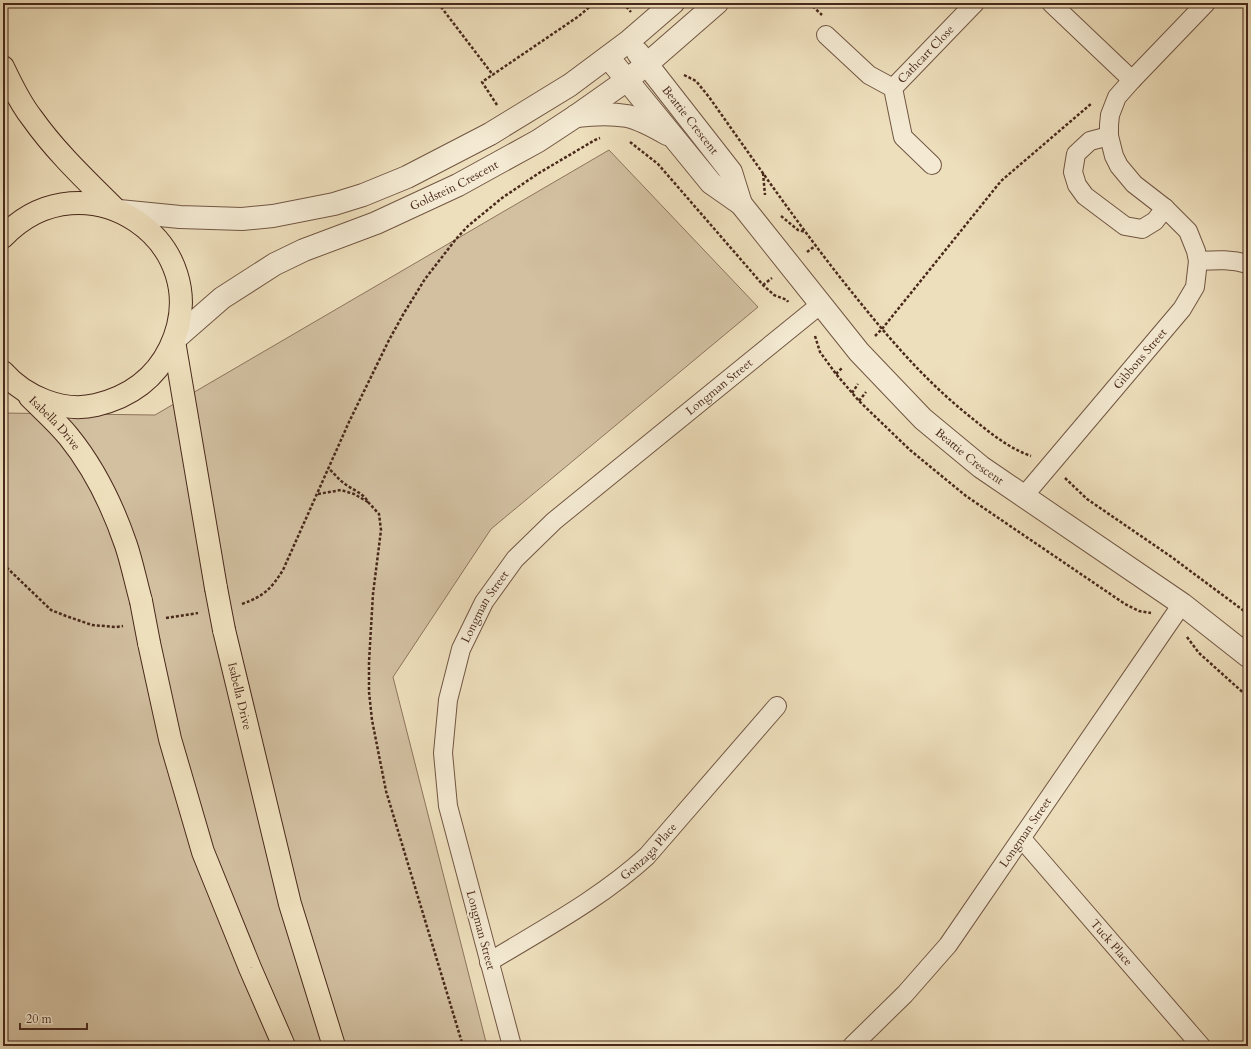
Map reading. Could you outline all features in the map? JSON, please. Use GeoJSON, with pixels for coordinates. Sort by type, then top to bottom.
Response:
{"type":"FeatureCollection","features":[{"type":"Feature","properties":{"kind":"main road"},"geometry":{"type":"LineString","coordinates":[[3,67],[10,83],[31,118],[55,148],[117,210]]}},
{"type":"Feature","properties":{"kind":"main road"},"geometry":{"type":"LineString","coordinates":[[3,237],[27,216],[62,204],[81,203],[100,205],[117,210],[136,220],[151,232],[163,247],[172,264],[178,282],[181,302],[179,321],[174,340],[156,371],[143,384],[127,394],[110,401],[87,406],[56,404],[15,388],[3,372]]}},
{"type":"Feature","properties":{"kind":"main road","name":"Isabella Drive"},"geometry":{"type":"LineString","coordinates":[[174,340],[224,630],[290,904],[334,1046]]}},
{"type":"Feature","properties":{"kind":"main road","name":"Isabella Drive"},"geometry":{"type":"LineString","coordinates":[[15,388],[68,436],[90,469],[114,516],[126,546],[141,602],[170,740],[204,852],[250,968],[284,1046]]}},
{"type":"Feature","properties":{"kind":"street"},"geometry":{"type":"LineString","coordinates":[[117,210],[180,218],[242,219],[273,216],[334,204],[356,197],[407,177],[490,134],[570,85],[629,41],[673,3]]}},
{"type":"Feature","properties":{"kind":"street","name":"Goldstein Crescent"},"geometry":{"type":"LineString","coordinates":[[174,340],[222,298],[275,264],[304,250],[376,223],[458,185],[538,141],[627,80],[717,3]]}},
{"type":"Feature","properties":{"kind":"street","name":"Cathcart Close"},"geometry":{"type":"LineString","coordinates":[[893,88],[975,3]]}},
{"type":"Feature","properties":{"kind":"street"},"geometry":{"type":"LineString","coordinates":[[1051,3],[1132,80]]}},
{"type":"Feature","properties":{"kind":"street","name":"Gibbons Street"},"geometry":{"type":"LineString","coordinates":[[1023,497],[1182,309],[1195,287],[1198,262],[1196,251],[1188,231],[1165,208],[1134,184],[1119,166],[1114,156],[1109,136],[1110,115],[1117,97],[1206,3]]}},
{"type":"Feature","properties":{"kind":"street","name":"Cathcart Close"},"geometry":{"type":"LineString","coordinates":[[826,35],[868,75],[893,88]]}},
{"type":"Feature","properties":{"kind":"street","name":"Beattie Crescent"},"geometry":{"type":"LineString","coordinates":[[629,41],[731,172],[742,204]]}},
{"type":"Feature","properties":{"kind":"street","name":"Beattie Crescent"},"geometry":{"type":"LineString","coordinates":[[608,57],[711,183],[742,204],[866,360],[923,419],[981,467],[1182,604],[1248,656]]}},
{"type":"Feature","properties":{"kind":"street","name":"Cathcart Close"},"geometry":{"type":"LineString","coordinates":[[893,88],[903,137],[932,165]]}},
{"type":"Feature","properties":{"kind":"street"},"geometry":{"type":"LineString","coordinates":[[576,116],[602,114],[627,116],[652,126],[675,139]]}},
{"type":"Feature","properties":{"kind":"street"},"geometry":{"type":"LineString","coordinates":[[1109,136],[1090,141],[1076,154],[1073,172],[1076,185],[1085,196],[1125,226],[1142,229],[1154,221],[1165,208]]}},
{"type":"Feature","properties":{"kind":"street"},"geometry":{"type":"LineString","coordinates":[[1198,262],[1219,260],[1248,264]]}},
{"type":"Feature","properties":{"kind":"street","name":"Longman Street"},"geometry":{"type":"LineString","coordinates":[[512,1046],[448,806],[443,753],[448,700],[461,649],[484,602],[515,559],[554,521],[821,304]]}},
{"type":"Feature","properties":{"kind":"street","name":"Longman Street"},"geometry":{"type":"LineString","coordinates":[[852,1046],[904,994],[948,945],[1182,604]]}},
{"type":"Feature","properties":{"kind":"street","name":"Gonzaga Place"},"geometry":{"type":"LineString","coordinates":[[489,962],[590,901],[630,872],[647,856],[777,706]]}},
{"type":"Feature","properties":{"kind":"street","name":"Tuck Place"},"geometry":{"type":"LineString","coordinates":[[1022,839],[1202,1046]]}},
{"type":"Feature","properties":{"kind":"path"},"geometry":{"type":"LineString","coordinates":[[438,3],[493,75]]}},
{"type":"Feature","properties":{"kind":"path"},"geometry":{"type":"LineString","coordinates":[[482,82],[579,16],[594,3]]}},
{"type":"Feature","properties":{"kind":"path"},"geometry":{"type":"LineString","coordinates":[[681,71],[681,74],[686,75],[696,81],[709,97],[833,269],[882,329],[928,379],[956,405],[990,433],[1015,450],[1032,456]]}},
{"type":"Feature","properties":{"kind":"path"},"geometry":{"type":"LineString","coordinates":[[882,329],[1001,182],[1094,102],[1117,97]]}},
{"type":"Feature","properties":{"kind":"path"},"geometry":{"type":"LineString","coordinates":[[239,605],[256,599],[265,593],[283,570],[349,422],[389,340],[425,279],[456,239],[468,226],[502,198],[595,140],[606,136]]}},
{"type":"Feature","properties":{"kind":"path"},"geometry":{"type":"LineString","coordinates":[[624,140],[631,142],[658,164],[763,285],[774,295],[787,300]]}},
{"type":"Feature","properties":{"kind":"path"},"geometry":{"type":"LineString","coordinates":[[762,171],[764,194],[767,199]]}},
{"type":"Feature","properties":{"kind":"path"},"geometry":{"type":"LineString","coordinates":[[776,212],[798,230],[806,232]]}},
{"type":"Feature","properties":{"kind":"path"},"geometry":{"type":"LineString","coordinates":[[852,392],[860,383],[864,386]]}},
{"type":"Feature","properties":{"kind":"path"},"geometry":{"type":"LineString","coordinates":[[859,401],[868,390]]}},
{"type":"Feature","properties":{"kind":"path"},"geometry":{"type":"LineString","coordinates":[[328,468],[344,484],[360,493],[379,514],[381,530],[373,594],[369,662],[369,692],[372,720],[386,791],[463,1046]]}},
{"type":"Feature","properties":{"kind":"path"},"geometry":{"type":"LineString","coordinates":[[1065,478],[1087,499],[1173,558],[1248,614]]}},
{"type":"Feature","properties":{"kind":"path"},"geometry":{"type":"LineString","coordinates":[[318,494],[341,490],[354,494],[368,502]]}},
{"type":"Feature","properties":{"kind":"path"},"geometry":{"type":"LineString","coordinates":[[3,564],[51,610],[92,625],[116,627],[123,626]]}},
{"type":"Feature","properties":{"kind":"path"},"geometry":{"type":"LineString","coordinates":[[162,619],[200,612]]}},
{"type":"Feature","properties":{"kind":"path"},"geometry":{"type":"LineString","coordinates":[[1186,636],[1199,653],[1248,697]]}},
{"type":"Feature","properties":{"kind":"shaded area"},"geometry":{"type":"Polygon","coordinates":[[[609,150],[758,307],[491,529],[393,677],[487,1046],[3,1046],[3,413],[155,415],[609,150]]]}}]}
